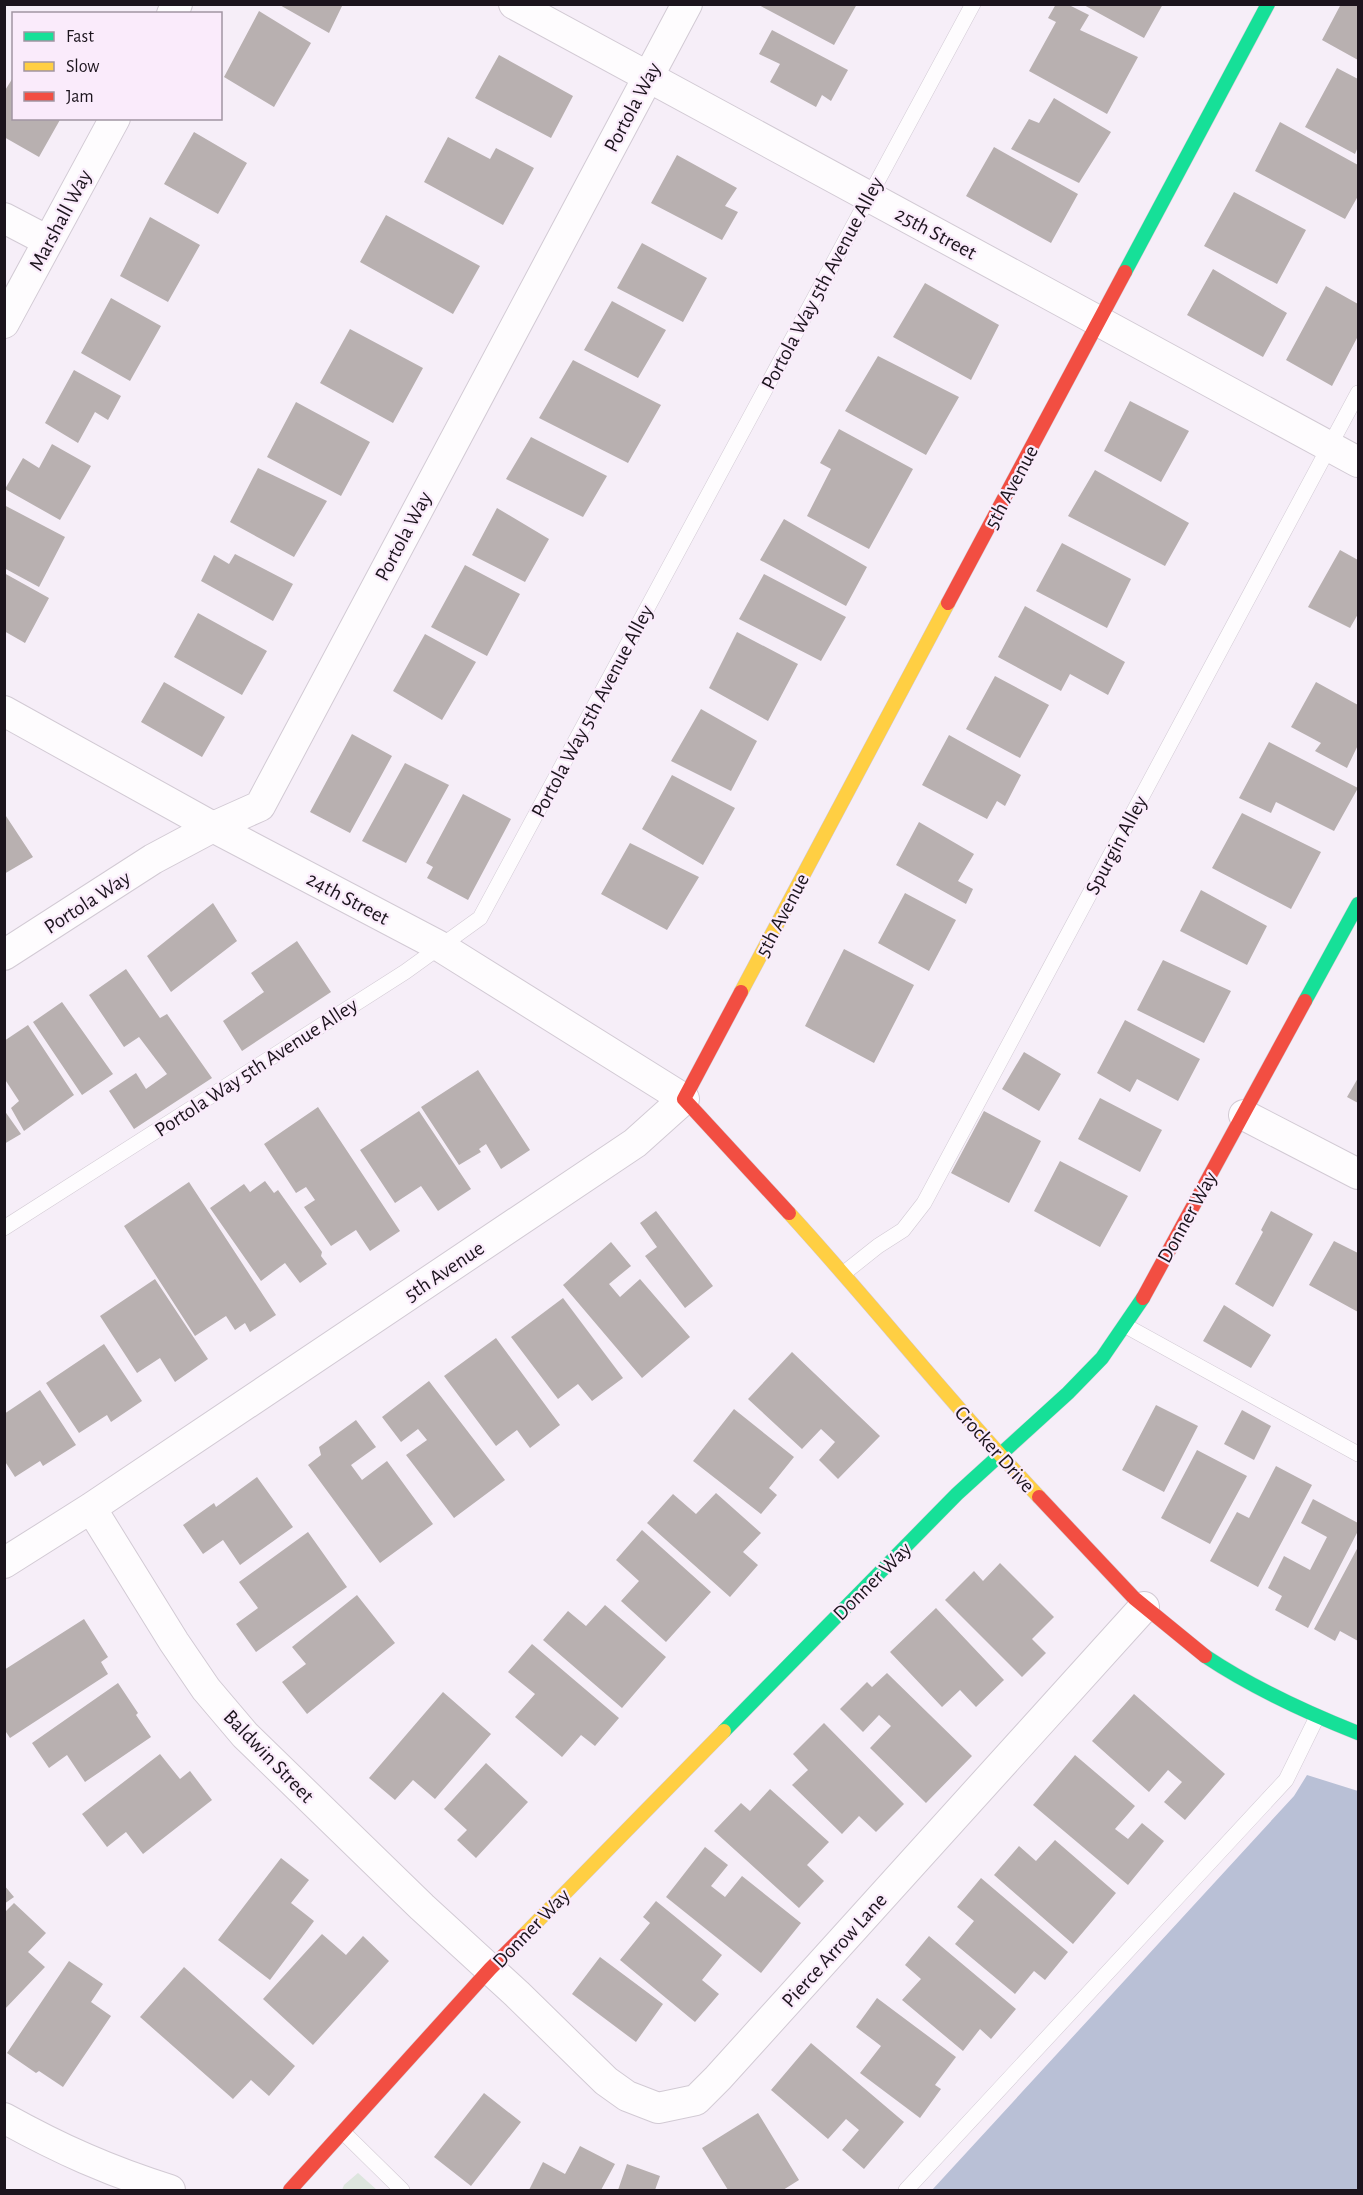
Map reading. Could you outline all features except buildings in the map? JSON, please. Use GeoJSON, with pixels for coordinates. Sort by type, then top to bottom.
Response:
{"type":"FeatureCollection","features":[{"type":"Feature","properties":{"kind":"street","name":"25th Street"},"geometry":{"type":"LineString","coordinates":[[514,4],[1359,462]]}},
{"type":"Feature","properties":{"kind":"street","name":"Portola Way"},"geometry":{"type":"LineString","coordinates":[[4,955],[153,859],[213,827],[260,806],[687,4]]}},
{"type":"Feature","properties":{"kind":"street","name":"5th Avenue"},"geometry":{"type":"LineString","coordinates":[[4,1563],[91,1508],[635,1143],[684,1099],[1268,4]]}},
{"type":"Feature","properties":{"kind":"street","name":"Marshall Way"},"geometry":{"type":"LineString","coordinates":[[4,322],[114,120]]}},
{"type":"Feature","properties":{"kind":"street"},"geometry":{"type":"LineString","coordinates":[[4,218],[48,241]]}},
{"type":"Feature","properties":{"kind":"street","name":"24th Street"},"geometry":{"type":"LineString","coordinates":[[4,711],[213,827],[441,947],[684,1099]]}},
{"type":"Feature","properties":{"kind":"street","name":"Donner Way"},"geometry":{"type":"LineString","coordinates":[[290,2190],[490,1969],[957,1494],[1095,1366],[1126,1326],[1143,1299],[1359,904]]}},
{"type":"Feature","properties":{"kind":"street","name":"Crocker Drive"},"geometry":{"type":"LineString","coordinates":[[684,1099],[844,1273],[999,1456],[1097,1561],[1144,1607],[1194,1648],[1231,1673],[1317,1717],[1359,1733]]}},
{"type":"Feature","properties":{"kind":"street"},"geometry":{"type":"LineString","coordinates":[[1244,1116],[1359,1174]]}},
{"type":"Feature","properties":{"kind":"street","name":"Baldwin Street"},"geometry":{"type":"LineString","coordinates":[[91,1508],[127,1568],[200,1679],[245,1735],[422,1907],[490,1969]]}},
{"type":"Feature","properties":{"kind":"street","name":"Pierce Arrow Lane"},"geometry":{"type":"LineString","coordinates":[[490,1969],[606,2081],[627,2096],[658,2108],[696,2100],[726,2070],[1144,1607]]}},
{"type":"Feature","properties":{"kind":"street"},"geometry":{"type":"LineString","coordinates":[[4,2118],[55,2146],[120,2174],[170,2190]]}},
{"type":"Feature","properties":{"kind":"lane","name":"Portola Way 5th Avenue Alley"},"geometry":{"type":"LineString","coordinates":[[4,1228],[395,979],[480,918],[973,4]]}},
{"type":"Feature","properties":{"kind":"lane","name":"Spurgin Alley"},"geometry":{"type":"LineString","coordinates":[[844,1273],[903,1230],[924,1203],[1359,393]]}},
{"type":"Feature","properties":{"kind":"lane"},"geometry":{"type":"LineString","coordinates":[[1126,1326],[1359,1455]]}},
{"type":"Feature","properties":{"kind":"lane"},"geometry":{"type":"LineString","coordinates":[[906,2190],[1286,1780],[1317,1717]]}},
{"type":"Feature","properties":{"kind":"lane"},"geometry":{"type":"LineString","coordinates":[[343,2132],[402,2190]]}},
{"type":"Feature","properties":{"kind":"shaded area"},"geometry":{"type":"Polygon","coordinates":[[[358,2173],[377,2190],[342,2190],[344,2185],[358,2173]]]}},
{"type":"Feature","properties":{"kind":"water"},"geometry":{"type":"Polygon","coordinates":[[[1307,1775],[1358,1791],[1358,2190],[932,2190],[1294,1796],[1307,1775]]]}},
{"type":"Feature","properties":{"kind":"traffic: fast"},"geometry":{"type":"LineString","coordinates":[[1125,272],[1268,4]]}},
{"type":"Feature","properties":{"kind":"traffic: fast"},"geometry":{"type":"LineString","coordinates":[[1305,1001],[1358,904]]}},
{"type":"Feature","properties":{"kind":"traffic: fast"},"geometry":{"type":"LineString","coordinates":[[724,1731],[957,1494],[1068,1393],[1102,1358],[1143,1298]]}},
{"type":"Feature","properties":{"kind":"traffic: fast"},"geometry":{"type":"LineString","coordinates":[[1205,1656],[1280,1699],[1358,1733]]}},
{"type":"Feature","properties":{"kind":"traffic: slow"},"geometry":{"type":"LineString","coordinates":[[741,992],[948,603]]}},
{"type":"Feature","properties":{"kind":"traffic: slow"},"geometry":{"type":"LineString","coordinates":[[789,1213],[1039,1497]]}},
{"type":"Feature","properties":{"kind":"traffic: slow"},"geometry":{"type":"LineString","coordinates":[[523,1936],[724,1731]]}},
{"type":"Feature","properties":{"kind":"traffic: jam"},"geometry":{"type":"LineString","coordinates":[[948,603],[1125,272]]}},
{"type":"Feature","properties":{"kind":"traffic: jam"},"geometry":{"type":"LineString","coordinates":[[741,992],[684,1099],[789,1213]]}},
{"type":"Feature","properties":{"kind":"traffic: jam"},"geometry":{"type":"LineString","coordinates":[[1143,1298],[1305,1001]]}},
{"type":"Feature","properties":{"kind":"traffic: jam"},"geometry":{"type":"LineString","coordinates":[[1039,1497],[1134,1598],[1205,1656]]}},
{"type":"Feature","properties":{"kind":"traffic: jam"},"geometry":{"type":"LineString","coordinates":[[290,2190],[490,1969],[523,1936]]}}]}
